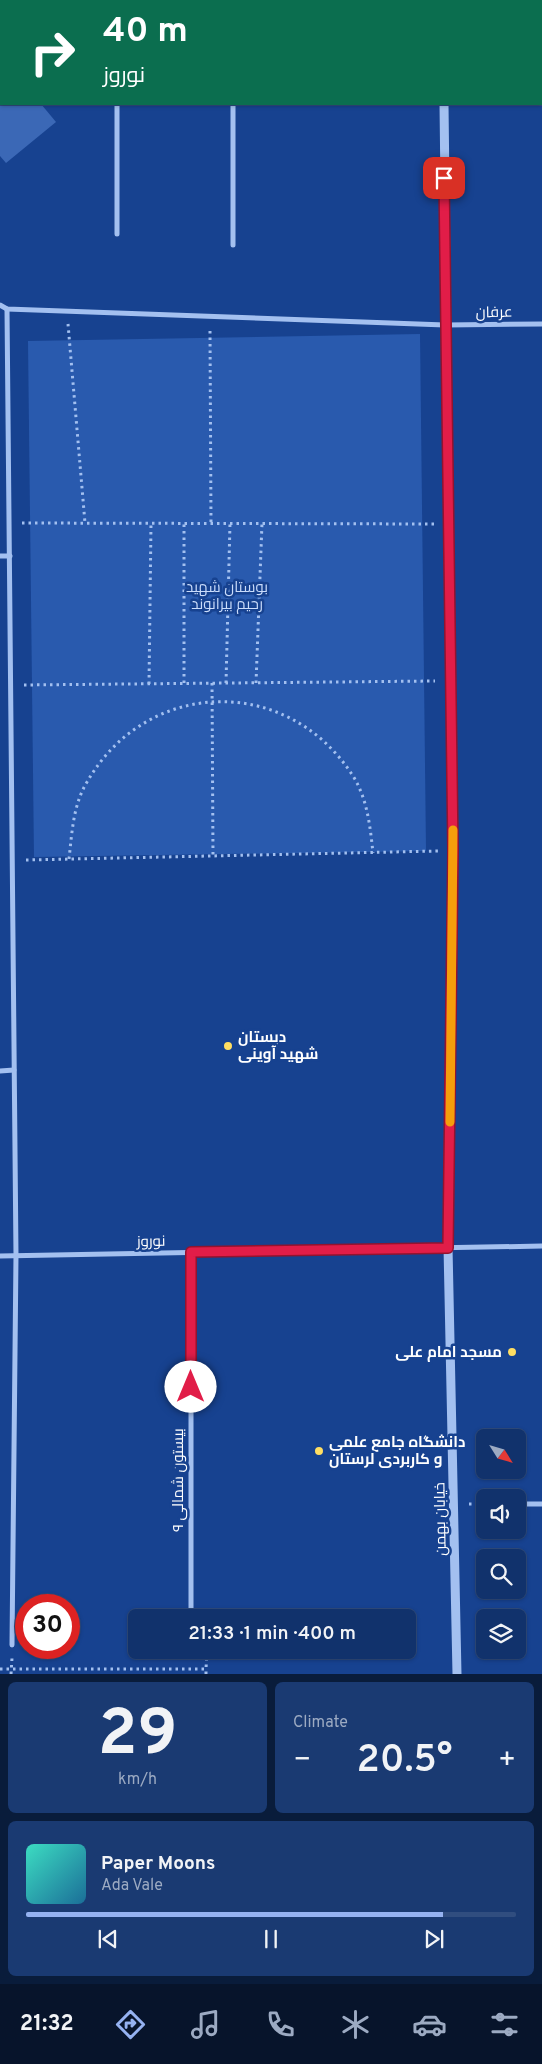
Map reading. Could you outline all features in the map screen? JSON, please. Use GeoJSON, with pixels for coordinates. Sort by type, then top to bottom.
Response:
{"type":"FeatureCollection","features":[{"type":"Feature","properties":{"kind":"street"},"geometry":{"type":"LineString","coordinates":[[117,105],[118,234]]}},
{"type":"Feature","properties":{"kind":"street"},"geometry":{"type":"LineString","coordinates":[[232,105],[233,245]]}},
{"type":"Feature","properties":{"kind":"street","name":"خیابان بهمن"},"geometry":{"type":"LineString","coordinates":[[444,105],[445,325],[453,851],[448,1248],[457,1674]]}},
{"type":"Feature","properties":{"kind":"street"},"geometry":{"type":"LineString","coordinates":[[0,305],[7,310],[10,556],[16,1255],[12,1645]]}},
{"type":"Feature","properties":{"kind":"street","name":"عرفان"},"geometry":{"type":"LineString","coordinates":[[7,310],[445,325],[542,324]]}},
{"type":"Feature","properties":{"kind":"street"},"geometry":{"type":"LineString","coordinates":[[0,556],[10,556]]}},
{"type":"Feature","properties":{"kind":"street"},"geometry":{"type":"LineString","coordinates":[[0,1071],[14,1070]]}},
{"type":"Feature","properties":{"kind":"street","name":"نوروز"},"geometry":{"type":"LineString","coordinates":[[0,1256],[542,1246]]}},
{"type":"Feature","properties":{"kind":"street","name":"بیستون شمالی ۹"},"geometry":{"type":"LineString","coordinates":[[191,1252],[191,1609]]}},
{"type":"Feature","properties":{"kind":"street"},"geometry":{"type":"LineString","coordinates":[[526,1504],[542,1504]]}},
{"type":"Feature","properties":{"kind":"path"},"geometry":{"type":"LineString","coordinates":[[67,312],[86,523]]}},
{"type":"Feature","properties":{"kind":"path"},"geometry":{"type":"LineString","coordinates":[[210,317],[211,523]]}},
{"type":"Feature","properties":{"kind":"path"},"geometry":{"type":"LineString","coordinates":[[9,523],[448,524]]}},
{"type":"Feature","properties":{"kind":"path"},"geometry":{"type":"LineString","coordinates":[[149,684],[152,523]]}},
{"type":"Feature","properties":{"kind":"path"},"geometry":{"type":"LineString","coordinates":[[184,523],[184,683]]}},
{"type":"Feature","properties":{"kind":"path"},"geometry":{"type":"LineString","coordinates":[[226,683],[230,523]]}},
{"type":"Feature","properties":{"kind":"path"},"geometry":{"type":"LineString","coordinates":[[256,683],[262,524]]}},
{"type":"Feature","properties":{"kind":"path"},"geometry":{"type":"LineString","coordinates":[[11,685],[451,681]]}},
{"type":"Feature","properties":{"kind":"path"},"geometry":{"type":"LineString","coordinates":[[212,683],[213,856]]}},
{"type":"Feature","properties":{"kind":"path"},"geometry":{"type":"LineString","coordinates":[[69,859],[73,820],[86,783],[108,751],[138,725],[174,708],[212,701],[261,706],[292,718],[326,742],[352,774],[355,781],[368,812],[373,853]]}},
{"type":"Feature","properties":{"kind":"path"},"geometry":{"type":"LineString","coordinates":[[12,860],[453,851]]}},
{"type":"Feature","properties":{"kind":"path"},"geometry":{"type":"LineString","coordinates":[[206,1674],[207,1659]]}},
{"type":"Feature","properties":{"kind":"path"},"geometry":{"type":"LineString","coordinates":[[0,1669],[206,1669]]}},
{"type":"Feature","properties":{"kind":"green space","name":"بوستان شهید رحیم بیرانوند"},"geometry":{"type":"Polygon","coordinates":[[[420,334],[426,851],[34,857],[28,341],[420,334]]]}},
{"type":"Feature","properties":{"kind":"building"},"geometry":{"type":"Polygon","coordinates":[[[0,105],[42,105],[56,122],[6,163],[0,156],[0,105]]]}},
{"type":"Feature","properties":{"kind":"slow traffic"},"geometry":{"type":"LineString","coordinates":[[450,1122],[453,830]]}},
{"type":"Feature","properties":{"kind":"place","name":"دبستان شهید آوینی"},"geometry":{"type":"Point","coordinates":[228,1046]}},
{"type":"Feature","properties":{"kind":"place","name":"مسجد امام علی"},"geometry":{"type":"Point","coordinates":[512,1352]}},
{"type":"Feature","properties":{"kind":"place","name":"دانشگاه جامع علمی و کاربردی لرستان"},"geometry":{"type":"Point","coordinates":[319,1451]}},
{"type":"Feature","properties":{"kind":"route"},"geometry":{"type":"LineString","coordinates":[[191,1387],[191,1252],[448,1248],[453,851],[444,178]]}}]}
